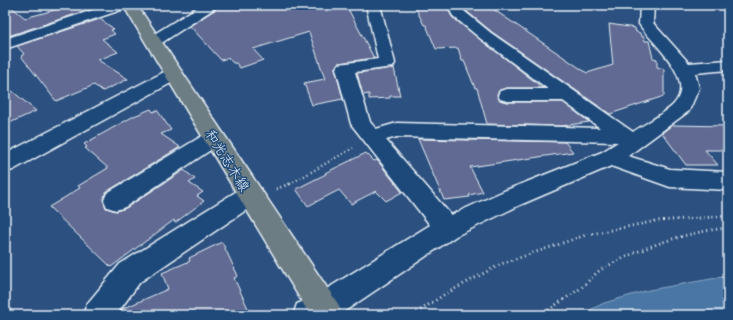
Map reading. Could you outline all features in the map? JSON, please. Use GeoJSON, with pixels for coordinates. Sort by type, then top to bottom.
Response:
{"type":"FeatureCollection","features":[{"type":"Feature","properties":{"kind":"main road","name":"和光志木線"},"geometry":{"type":"LineString","coordinates":[[130,5],[250,195],[319,313]]}},
{"type":"Feature","properties":{"kind":"street"},"geometry":{"type":"LineString","coordinates":[[5,44],[122,5]]}},
{"type":"Feature","properties":{"kind":"street"},"geometry":{"type":"LineString","coordinates":[[154,41],[210,5]]}},
{"type":"Feature","properties":{"kind":"street"},"geometry":{"type":"LineString","coordinates":[[373,5],[387,63],[345,68],[361,124],[447,228]]}},
{"type":"Feature","properties":{"kind":"street"},"geometry":{"type":"LineString","coordinates":[[454,5],[458,13],[486,36],[629,138]]}},
{"type":"Feature","properties":{"kind":"street"},"geometry":{"type":"LineString","coordinates":[[319,313],[447,228],[512,198],[610,158],[629,138],[682,108],[690,88],[685,69],[646,24],[647,5]]}},
{"type":"Feature","properties":{"kind":"street"},"geometry":{"type":"LineString","coordinates":[[685,69],[728,65]]}},
{"type":"Feature","properties":{"kind":"street"},"geometry":{"type":"LineString","coordinates":[[5,164],[174,74]]}},
{"type":"Feature","properties":{"kind":"street"},"geometry":{"type":"LineString","coordinates":[[507,95],[567,94]]}},
{"type":"Feature","properties":{"kind":"street"},"geometry":{"type":"LineString","coordinates":[[372,137],[398,130],[629,138]]}},
{"type":"Feature","properties":{"kind":"street"},"geometry":{"type":"LineString","coordinates":[[116,200],[214,138]]}},
{"type":"Feature","properties":{"kind":"street"},"geometry":{"type":"LineString","coordinates":[[610,158],[670,178],[728,181]]}},
{"type":"Feature","properties":{"kind":"street"},"geometry":{"type":"LineString","coordinates":[[98,315],[130,274],[250,195]]}},
{"type":"Feature","properties":{"kind":"path"},"geometry":{"type":"LineString","coordinates":[[286,186],[372,137]]}},
{"type":"Feature","properties":{"kind":"path"},"geometry":{"type":"LineString","coordinates":[[413,315],[445,294],[502,264],[586,235],[656,221],[728,216]]}},
{"type":"Feature","properties":{"kind":"path"},"geometry":{"type":"LineString","coordinates":[[541,315],[582,287],[600,270],[632,255],[663,242],[708,230],[728,228]]}},
{"type":"Feature","properties":{"kind":"water"},"geometry":{"type":"Polygon","coordinates":[[[728,276],[728,315],[580,315],[604,303],[649,290],[728,276]]]}},
{"type":"Feature","properties":{"kind":"building"},"geometry":{"type":"Polygon","coordinates":[[[5,5],[9,5],[25,18],[73,5],[81,5],[88,10],[8,36],[5,33],[5,5]]]}},
{"type":"Feature","properties":{"kind":"building"},"geometry":{"type":"Polygon","coordinates":[[[218,5],[346,5],[374,58],[338,63],[335,68],[343,99],[312,105],[304,83],[325,79],[309,32],[253,49],[263,60],[240,68],[236,63],[233,63],[228,58],[221,60],[190,26],[216,9],[218,5]]]}},
{"type":"Feature","properties":{"kind":"building"},"geometry":{"type":"Polygon","coordinates":[[[414,5],[446,5],[452,17],[543,88],[507,88],[500,90],[497,94],[500,100],[507,102],[563,102],[589,122],[562,126],[487,124],[477,88],[475,88],[464,61],[462,61],[458,48],[436,49],[426,25],[424,25],[414,5]]]}},
{"type":"Feature","properties":{"kind":"building"},"geometry":{"type":"Polygon","coordinates":[[[463,5],[487,5],[587,73],[613,65],[609,24],[635,28],[636,32],[640,33],[641,36],[644,37],[645,41],[649,41],[653,58],[657,59],[657,67],[664,69],[664,96],[610,114],[492,32],[465,10],[463,5]]]}},
{"type":"Feature","properties":{"kind":"building"},"geometry":{"type":"Polygon","coordinates":[[[100,19],[114,29],[111,30],[115,34],[102,39],[118,52],[98,60],[128,79],[103,91],[94,85],[56,101],[21,56],[24,54],[17,46],[100,19]]]}},
{"type":"Feature","properties":{"kind":"building"},"geometry":{"type":"Polygon","coordinates":[[[394,68],[400,96],[369,99],[369,94],[363,95],[357,73],[394,68]]]}},
{"type":"Feature","properties":{"kind":"building"},"geometry":{"type":"Polygon","coordinates":[[[5,85],[36,111],[5,125],[5,85]]]}},
{"type":"Feature","properties":{"kind":"building"},"geometry":{"type":"Polygon","coordinates":[[[151,109],[153,112],[157,110],[171,130],[161,134],[180,147],[106,192],[103,199],[106,208],[116,211],[126,208],[184,170],[195,179],[189,183],[203,192],[197,196],[204,201],[175,223],[174,220],[111,267],[49,207],[80,188],[78,186],[108,168],[85,148],[87,147],[84,144],[134,116],[151,109]]]}},
{"type":"Feature","properties":{"kind":"building"},"geometry":{"type":"Polygon","coordinates":[[[672,125],[728,126],[728,150],[705,150],[718,165],[686,165],[662,133],[672,125]]]}},
{"type":"Feature","properties":{"kind":"building"},"geometry":{"type":"Polygon","coordinates":[[[418,139],[565,142],[573,152],[470,167],[483,192],[469,195],[470,197],[444,200],[418,139]]]}},
{"type":"Feature","properties":{"kind":"building"},"geometry":{"type":"Polygon","coordinates":[[[366,153],[374,161],[377,160],[402,192],[386,201],[376,191],[351,204],[339,190],[308,206],[296,189],[326,174],[325,173],[366,153]]]}},
{"type":"Feature","properties":{"kind":"building"},"geometry":{"type":"Polygon","coordinates":[[[222,242],[238,276],[234,278],[251,315],[118,315],[122,309],[168,289],[162,273],[190,261],[189,258],[222,242]]]}}]}
